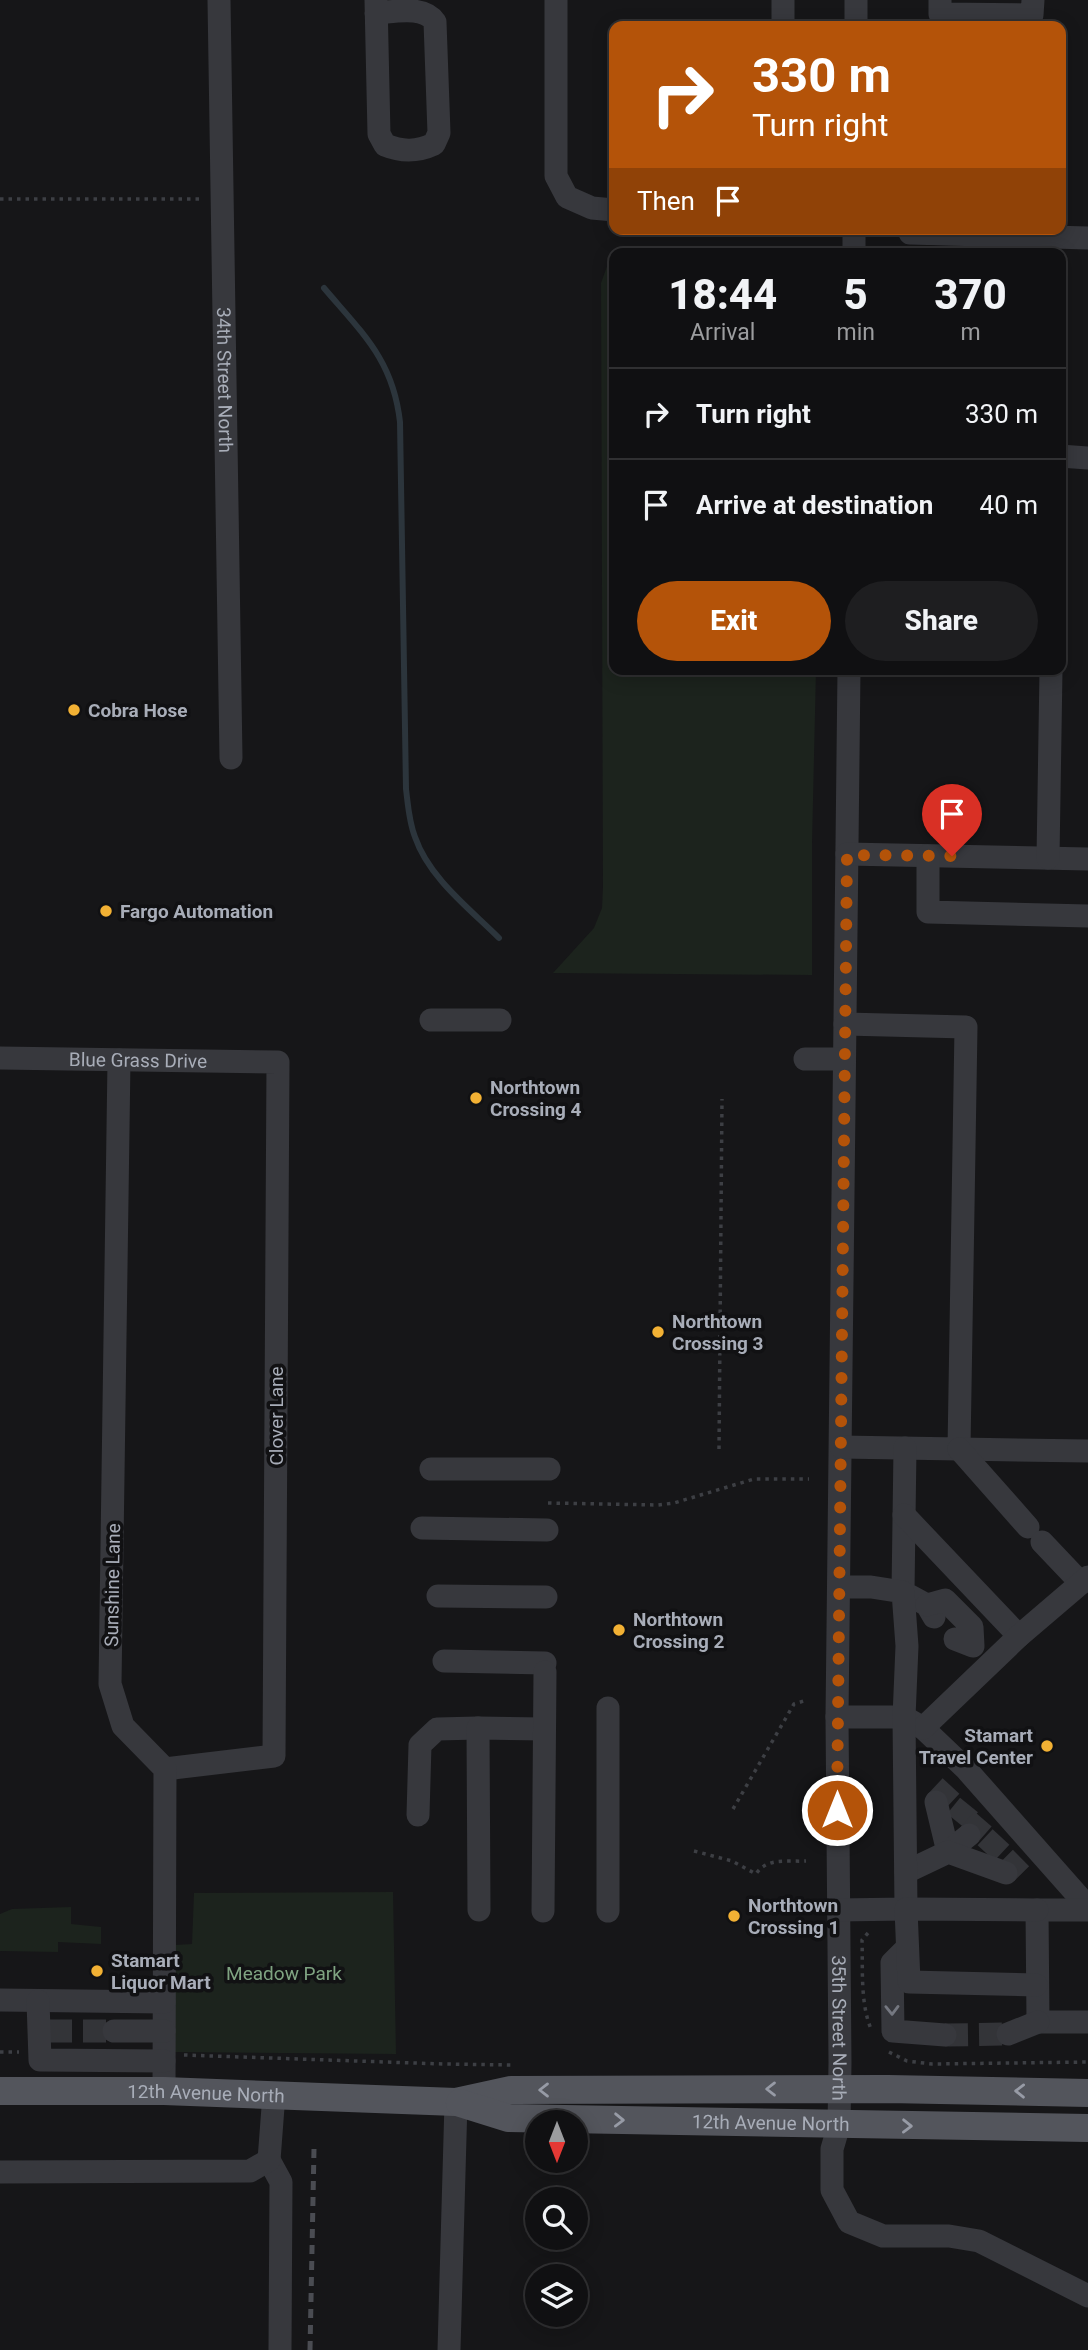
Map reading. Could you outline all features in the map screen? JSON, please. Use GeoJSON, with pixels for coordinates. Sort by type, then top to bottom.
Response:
{"type":"FeatureCollection","features":[{"type":"Feature","properties":{"kind":"main road","name":"12th Avenue North"},"geometry":{"type":"LineString","coordinates":[[456,2102],[511,2090],[840,2089],[1088,2093]]}},
{"type":"Feature","properties":{"kind":"main road","name":"12th Avenue North"},"geometry":{"type":"LineString","coordinates":[[0,2091],[164,2091],[456,2102],[508,2118],[1088,2128]]}},
{"type":"Feature","properties":{"kind":"street","name":"34th Street North"},"geometry":{"type":"LineString","coordinates":[[219,0],[231,758]]}},
{"type":"Feature","properties":{"kind":"street"},"geometry":{"type":"LineString","coordinates":[[556,0],[556,176],[568,197],[592,208],[609,210]]}},
{"type":"Feature","properties":{"kind":"street"},"geometry":{"type":"LineString","coordinates":[[783,0],[783,21]]}},
{"type":"Feature","properties":{"kind":"street"},"geometry":{"type":"LineString","coordinates":[[856,0],[856,21]]}},
{"type":"Feature","properties":{"kind":"street"},"geometry":{"type":"LineString","coordinates":[[940,0],[940,14],[1019,15],[1032,15],[1033,0]]}},
{"type":"Feature","properties":{"kind":"street"},"geometry":{"type":"LineString","coordinates":[[376,6],[426,13],[435,22],[439,133],[434,144],[422,150],[400,151],[385,145],[379,134],[376,6]]}},
{"type":"Feature","properties":{"kind":"street"},"geometry":{"type":"LineString","coordinates":[[981,235],[1088,238]]}},
{"type":"Feature","properties":{"kind":"street"},"geometry":{"type":"LineString","coordinates":[[1066,456],[1088,458]]}},
{"type":"Feature","properties":{"kind":"street","name":"35th Street North"},"geometry":{"type":"LineString","coordinates":[[849,675],[837,1717],[840,2089],[839,2125],[832,2149],[832,2190],[849,2222],[883,2236],[949,2235],[979,2241],[1088,2296]]}},
{"type":"Feature","properties":{"kind":"street"},"geometry":{"type":"LineString","coordinates":[[1048,858],[1051,675]]}},
{"type":"Feature","properties":{"kind":"street"},"geometry":{"type":"LineString","coordinates":[[847,855],[1088,859]]}},
{"type":"Feature","properties":{"kind":"street"},"geometry":{"type":"LineString","coordinates":[[928,856],[928,912],[1088,916]]}},
{"type":"Feature","properties":{"kind":"street"},"geometry":{"type":"LineString","coordinates":[[431,1020],[500,1020]]}},
{"type":"Feature","properties":{"kind":"street"},"geometry":{"type":"LineString","coordinates":[[837,1717],[914,1723],[990,1664],[1084,1580],[1035,1534],[959,1449],[966,1027],[845,1024]]}},
{"type":"Feature","properties":{"kind":"street","name":"Blue Grass Drive"},"geometry":{"type":"LineString","coordinates":[[0,1058],[278,1062]]}},
{"type":"Feature","properties":{"kind":"street"},"geometry":{"type":"LineString","coordinates":[[804,1059],[844,1059]]}},
{"type":"Feature","properties":{"kind":"street","name":"Sunshine Lane"},"geometry":{"type":"LineString","coordinates":[[119,1060],[110,1684],[123,1726],[165,1769]]}},
{"type":"Feature","properties":{"kind":"street","name":"Clover Lane"},"geometry":{"type":"LineString","coordinates":[[165,1769],[274,1756],[278,1062]]}},
{"type":"Feature","properties":{"kind":"street"},"geometry":{"type":"LineString","coordinates":[[841,1447],[1088,1451]]}},
{"type":"Feature","properties":{"kind":"street"},"geometry":{"type":"LineString","coordinates":[[905,1448],[903,1592],[914,1723],[906,1872],[909,1982],[1036,1984]]}},
{"type":"Feature","properties":{"kind":"street"},"geometry":{"type":"LineString","coordinates":[[431,1469],[549,1469]]}},
{"type":"Feature","properties":{"kind":"street"},"geometry":{"type":"LineString","coordinates":[[904,1515],[1019,1636]]}},
{"type":"Feature","properties":{"kind":"street"},"geometry":{"type":"LineString","coordinates":[[422,1528],[547,1530]]}},
{"type":"Feature","properties":{"kind":"street"},"geometry":{"type":"LineString","coordinates":[[839,1587],[871,1587],[903,1592],[930,1611],[944,1600],[972,1627],[964,1643],[990,1664]]}},
{"type":"Feature","properties":{"kind":"street"},"geometry":{"type":"LineString","coordinates":[[439,1596],[546,1597]]}},
{"type":"Feature","properties":{"kind":"street"},"geometry":{"type":"LineString","coordinates":[[443,1661],[545,1667],[543,1912]]}},
{"type":"Feature","properties":{"kind":"street"},"geometry":{"type":"LineString","coordinates":[[608,1708],[608,1912]]}},
{"type":"Feature","properties":{"kind":"street"},"geometry":{"type":"LineString","coordinates":[[914,1723],[951,1785],[1020,1859],[1088,1909]]}},
{"type":"Feature","properties":{"kind":"street"},"geometry":{"type":"LineString","coordinates":[[478,1728],[479,1910]]}},
{"type":"Feature","properties":{"kind":"street"},"geometry":{"type":"LineString","coordinates":[[418,1815],[420,1745],[437,1729],[544,1729]]}},
{"type":"Feature","properties":{"kind":"street"},"geometry":{"type":"LineString","coordinates":[[164,2091],[165,1769]]}},
{"type":"Feature","properties":{"kind":"street"},"geometry":{"type":"LineString","coordinates":[[948,1852],[951,1785]]}},
{"type":"Feature","properties":{"kind":"street"},"geometry":{"type":"LineString","coordinates":[[948,1852],[977,1812]]}},
{"type":"Feature","properties":{"kind":"street"},"geometry":{"type":"LineString","coordinates":[[906,1872],[948,1852],[1001,1838]]}},
{"type":"Feature","properties":{"kind":"street"},"geometry":{"type":"LineString","coordinates":[[948,1852],[1020,1859]]}},
{"type":"Feature","properties":{"kind":"street"},"geometry":{"type":"LineString","coordinates":[[838,1910],[1088,1909]]}},
{"type":"Feature","properties":{"kind":"street"},"geometry":{"type":"LineString","coordinates":[[1037,1910],[1038,2022]]}},
{"type":"Feature","properties":{"kind":"street"},"geometry":{"type":"LineString","coordinates":[[907,1948],[892,1963],[893,2031],[945,2035]]}},
{"type":"Feature","properties":{"kind":"street"},"geometry":{"type":"LineString","coordinates":[[0,2000],[164,2002]]}},
{"type":"Feature","properties":{"kind":"street"},"geometry":{"type":"LineString","coordinates":[[38,2001],[43,2038],[40,2060],[164,2057]]}},
{"type":"Feature","properties":{"kind":"street"},"geometry":{"type":"LineString","coordinates":[[1008,2034],[1038,2022],[1088,2022]]}},
{"type":"Feature","properties":{"kind":"street"},"geometry":{"type":"LineString","coordinates":[[114,2031],[164,2031]]}},
{"type":"Feature","properties":{"kind":"street"},"geometry":{"type":"LineString","coordinates":[[274,2094],[269,2160],[281,2182],[281,2350]]}},
{"type":"Feature","properties":{"kind":"street"},"geometry":{"type":"LineString","coordinates":[[449,2350],[456,2102]]}},
{"type":"Feature","properties":{"kind":"street"},"geometry":{"type":"LineString","coordinates":[[0,2172],[236,2173],[250,2171],[269,2160]]}},
{"type":"Feature","properties":{"kind":"path"},"geometry":{"type":"LineString","coordinates":[[0,199],[222,199]]}},
{"type":"Feature","properties":{"kind":"path"},"geometry":{"type":"LineString","coordinates":[[719,1449],[722,1099]]}},
{"type":"Feature","properties":{"kind":"path"},"geometry":{"type":"LineString","coordinates":[[548,1503],[658,1505],[674,1503],[754,1479],[809,1479]]}},
{"type":"Feature","properties":{"kind":"path"},"geometry":{"type":"LineString","coordinates":[[733,1809],[794,1704],[807,1700]]}},
{"type":"Feature","properties":{"kind":"path"},"geometry":{"type":"LineString","coordinates":[[694,1851],[732,1861],[756,1874],[761,1866],[770,1862],[806,1861]]}},
{"type":"Feature","properties":{"kind":"path"},"geometry":{"type":"LineString","coordinates":[[0,2052],[43,2038]]}},
{"type":"Feature","properties":{"kind":"path"},"geometry":{"type":"LineString","coordinates":[[164,2057],[520,2065]]}},
{"type":"Feature","properties":{"kind":"green space"},"geometry":{"type":"Polygon","coordinates":[[[786,246],[790,248],[624,248],[786,246]]]}},
{"type":"Feature","properties":{"kind":"green space"},"geometry":{"type":"Polygon","coordinates":[[[609,261],[609,675],[816,675],[812,975],[553,973],[594,928],[602,908],[601,283],[609,261]]]}},
{"type":"Feature","properties":{"kind":"green space","name":"Meadow Park"},"geometry":{"type":"Polygon","coordinates":[[[393,1892],[396,2054],[173,2052],[175,1945],[192,1944],[194,1893],[393,1892]]]}},
{"type":"Feature","properties":{"kind":"green space"},"geometry":{"type":"Polygon","coordinates":[[[71,1907],[71,1924],[101,1927],[101,1944],[58,1942],[58,1952],[0,1951],[0,1914],[12,1909],[71,1907]]]}},
{"type":"Feature","properties":{"kind":"waterway"},"geometry":{"type":"LineString","coordinates":[[324,288],[363,334],[383,364],[391,381],[400,422],[406,789],[411,825],[421,852],[440,879],[499,938]]}},
{"type":"Feature","properties":{"kind":"tunnel"},"geometry":{"type":"LineString","coordinates":[[936,1802],[951,1786]]}},
{"type":"Feature","properties":{"kind":"tunnel"},"geometry":{"type":"LineString","coordinates":[[956,1821],[969,1805]]}},
{"type":"Feature","properties":{"kind":"tunnel"},"geometry":{"type":"LineString","coordinates":[[969,1835],[983,1819]]}},
{"type":"Feature","properties":{"kind":"tunnel"},"geometry":{"type":"LineString","coordinates":[[986,1853],[1001,1837]]}},
{"type":"Feature","properties":{"kind":"tunnel"},"geometry":{"type":"LineString","coordinates":[[1006,1873],[1021,1858]]}},
{"type":"Feature","properties":{"kind":"tunnel"},"geometry":{"type":"LineString","coordinates":[[49,2031],[114,2031]]}},
{"type":"Feature","properties":{"kind":"tunnel"},"geometry":{"type":"LineString","coordinates":[[945,2035],[1008,2034]]}},
{"type":"Feature","properties":{"kind":"railway"},"geometry":{"type":"LineString","coordinates":[[310,2350],[314,2149]]}},
{"type":"Feature","properties":{"kind":"place","name":"Cobra Hose"},"geometry":{"type":"Point","coordinates":[74,710]}},
{"type":"Feature","properties":{"kind":"place","name":"Fargo Automation"},"geometry":{"type":"Point","coordinates":[106,911]}},
{"type":"Feature","properties":{"kind":"place","name":"Northtown Crossing 4"},"geometry":{"type":"Point","coordinates":[476,1098]}},
{"type":"Feature","properties":{"kind":"place","name":"Northtown Crossing 3"},"geometry":{"type":"Point","coordinates":[658,1332]}},
{"type":"Feature","properties":{"kind":"place","name":"Northtown Crossing 2"},"geometry":{"type":"Point","coordinates":[619,1630]}},
{"type":"Feature","properties":{"kind":"place","name":"Stamart Travel Center"},"geometry":{"type":"Point","coordinates":[1047,1746]}},
{"type":"Feature","properties":{"kind":"place","name":"Northtown Crossing 1"},"geometry":{"type":"Point","coordinates":[734,1916]}},
{"type":"Feature","properties":{"kind":"place","name":"Stamart Liquor Mart"},"geometry":{"type":"Point","coordinates":[97,1971]}},
{"type":"Feature","properties":{"kind":"route"},"geometry":{"type":"LineString","coordinates":[[837,1810],[847,855],[952,856]]}}]}
